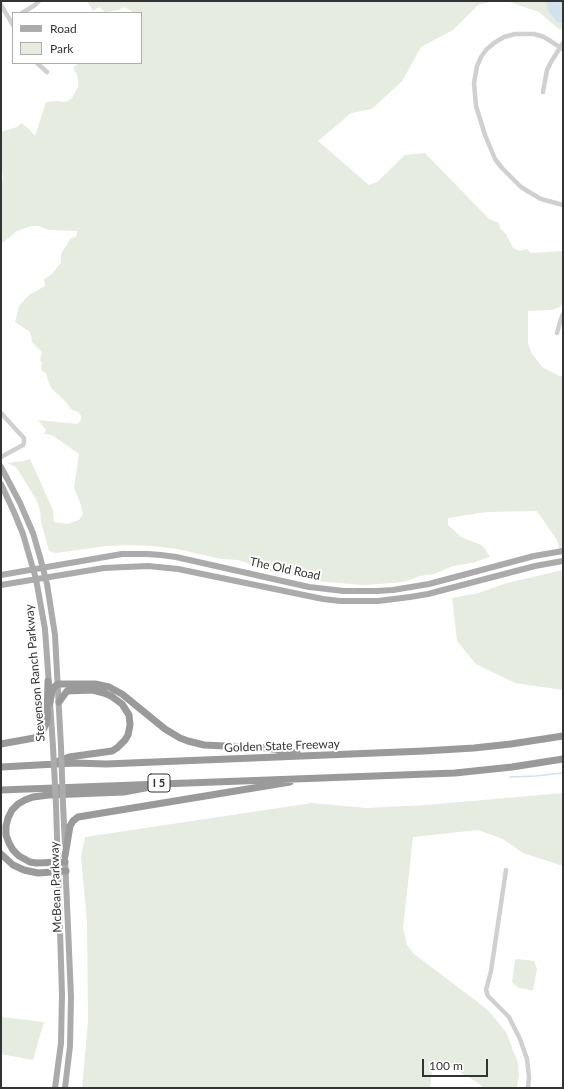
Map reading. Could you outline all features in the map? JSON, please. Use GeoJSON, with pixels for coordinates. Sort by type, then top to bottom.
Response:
{"type":"FeatureCollection","features":[{"type":"Feature","properties":{"kind":"highway"},"geometry":{"type":"LineString","coordinates":[[1,744],[34,738],[43,730],[47,722],[48,681]]}},
{"type":"Feature","properties":{"kind":"highway"},"geometry":{"type":"LineString","coordinates":[[50,703],[52,691],[58,684],[90,683],[109,687],[122,694],[165,729],[180,738],[197,744],[267,748],[315,755]]}},
{"type":"Feature","properties":{"kind":"highway"},"geometry":{"type":"LineString","coordinates":[[48,765],[69,757],[112,751],[125,740],[129,730],[130,720],[126,710],[117,699],[104,693],[93,690],[67,691],[59,702]]}},
{"type":"Feature","properties":{"kind":"highway","name":"Golden State Freeway"},"geometry":{"type":"LineString","coordinates":[[1,767],[106,764],[474,748],[563,736]]}},
{"type":"Feature","properties":{"kind":"highway","name":"I 5"},"geometry":{"type":"LineString","coordinates":[[1,790],[455,772],[512,767],[563,759]]}},
{"type":"Feature","properties":{"kind":"highway"},"geometry":{"type":"LineString","coordinates":[[174,783],[124,792],[33,797],[18,804],[12,810],[6,826],[6,835],[13,850],[18,856],[30,862],[36,863],[63,860],[70,826],[78,817],[316,778]]}},
{"type":"Feature","properties":{"kind":"highway"},"geometry":{"type":"LineString","coordinates":[[1,854],[13,865],[24,870],[38,873],[62,872]]}},
{"type":"Feature","properties":{"kind":"main road","name":"Stevenson Ranch Parkway"},"geometry":{"type":"LineString","coordinates":[[1,467],[13,488],[33,533],[46,577],[54,628],[58,684]]}},
{"type":"Feature","properties":{"kind":"main road","name":"Stevenson Ranch Parkway"},"geometry":{"type":"LineString","coordinates":[[1,484],[14,512],[34,569],[36,579],[45,629],[53,747]]}},
{"type":"Feature","properties":{"kind":"main road","name":"The Old Road"},"geometry":{"type":"LineString","coordinates":[[1,575],[122,554],[161,555],[191,560],[309,586],[344,591],[377,592],[430,584],[534,556],[563,551]]}},
{"type":"Feature","properties":{"kind":"main road","name":"The Old Road"},"geometry":{"type":"LineString","coordinates":[[1,585],[104,568],[133,566],[163,567],[189,571],[304,596],[340,601],[378,601],[410,598],[535,566],[563,561]]}},
{"type":"Feature","properties":{"kind":"main road","name":"McBean Parkway"},"geometry":{"type":"LineString","coordinates":[[55,1088],[61,1043],[63,860],[63,804],[58,684]]}},
{"type":"Feature","properties":{"kind":"main road","name":"McBean Parkway"},"geometry":{"type":"LineString","coordinates":[[53,747],[56,805],[63,860]]}},
{"type":"Feature","properties":{"kind":"main road","name":"McBean Parkway"},"geometry":{"type":"LineString","coordinates":[[62,872],[71,997],[70,1046],[65,1088]]}},
{"type":"Feature","properties":{"kind":"main road"},"geometry":{"type":"LineString","coordinates":[[62,994],[68,1006],[71,1021]]}},
{"type":"Feature","properties":{"kind":"street"},"geometry":{"type":"LineString","coordinates":[[24,12],[39,1]]}},
{"type":"Feature","properties":{"kind":"street"},"geometry":{"type":"LineString","coordinates":[[1,5],[11,19]]}},
{"type":"Feature","properties":{"kind":"street"},"geometry":{"type":"LineString","coordinates":[[543,92],[551,62],[562,47],[544,37],[534,34],[515,34],[504,37],[494,43],[481,57],[477,66],[474,83],[476,106],[485,135],[495,159],[515,182],[529,192],[541,199],[563,205]]}},
{"type":"Feature","properties":{"kind":"street"},"geometry":{"type":"LineString","coordinates":[[37,64],[47,72]]}},
{"type":"Feature","properties":{"kind":"street"},"geometry":{"type":"LineString","coordinates":[[557,333],[563,314]]}},
{"type":"Feature","properties":{"kind":"street"},"geometry":{"type":"LineString","coordinates":[[1,413],[24,438],[23,445],[1,457]]}},
{"type":"Feature","properties":{"kind":"street"},"geometry":{"type":"LineString","coordinates":[[506,870],[491,971],[486,990],[488,996],[509,1017],[518,1035],[527,1059],[529,1077],[528,1088]]}},
{"type":"Feature","properties":{"kind":"green space"},"geometry":{"type":"Polygon","coordinates":[[[87,1],[494,1],[478,5],[453,30],[421,47],[402,81],[372,109],[351,113],[318,141],[369,185],[377,182],[405,155],[425,153],[489,219],[499,223],[500,228],[506,234],[513,248],[520,251],[527,249],[531,253],[563,251],[563,303],[560,307],[552,310],[528,311],[528,343],[532,354],[542,367],[559,376],[563,376],[563,561],[557,540],[537,511],[486,512],[448,518],[448,525],[461,537],[481,545],[490,557],[472,563],[453,566],[434,574],[394,583],[363,585],[316,581],[260,569],[238,560],[221,559],[177,549],[153,546],[106,546],[56,553],[49,551],[41,522],[40,510],[36,499],[16,467],[7,463],[30,459],[53,510],[54,522],[68,524],[79,520],[83,514],[74,488],[79,454],[52,435],[44,434],[46,430],[38,420],[77,424],[81,419],[81,415],[72,410],[52,389],[46,373],[42,371],[42,363],[40,360],[42,352],[32,342],[30,332],[15,322],[19,306],[29,295],[45,286],[44,279],[51,275],[61,263],[61,254],[71,238],[76,237],[77,231],[49,230],[38,226],[31,226],[17,231],[1,244],[1,191],[3,178],[1,167],[1,132],[17,127],[21,123],[35,136],[46,102],[66,102],[72,98],[78,87],[78,78],[76,72],[74,71],[74,67],[78,64],[142,64],[142,12],[132,12],[124,7],[119,10],[105,12],[99,7],[93,11],[87,1]]]}},
{"type":"Feature","properties":{"kind":"green space"},"geometry":{"type":"Polygon","coordinates":[[[507,1],[563,1],[563,27],[560,30],[539,12],[507,1]]]}},
{"type":"Feature","properties":{"kind":"green space"},"geometry":{"type":"Polygon","coordinates":[[[563,570],[563,690],[515,683],[476,664],[457,641],[452,598],[478,593],[507,583],[563,570]]]}},
{"type":"Feature","properties":{"kind":"green space"},"geometry":{"type":"Polygon","coordinates":[[[563,793],[563,866],[523,853],[503,839],[478,830],[413,837],[403,928],[407,945],[414,954],[488,1010],[506,1032],[518,1063],[519,1075],[517,1088],[484,1088],[450,1066],[433,1063],[430,1088],[82,1088],[88,1021],[87,921],[81,857],[85,837],[312,803],[366,808],[426,805],[563,793]]]}},
{"type":"Feature","properties":{"kind":"green space"},"geometry":{"type":"Polygon","coordinates":[[[515,960],[534,961],[537,969],[533,990],[518,988],[512,982],[515,960]]]}},
{"type":"Feature","properties":{"kind":"green space"},"geometry":{"type":"Polygon","coordinates":[[[2,1017],[44,1022],[33,1060],[1,1054],[2,1017]]]}},
{"type":"Feature","properties":{"kind":"water"},"geometry":{"type":"Polygon","coordinates":[[[546,1],[563,1],[563,23],[557,22],[549,12],[546,1]]]}},
{"type":"Feature","properties":{"kind":"waterway"},"geometry":{"type":"LineString","coordinates":[[510,777],[563,773]]}}]}
